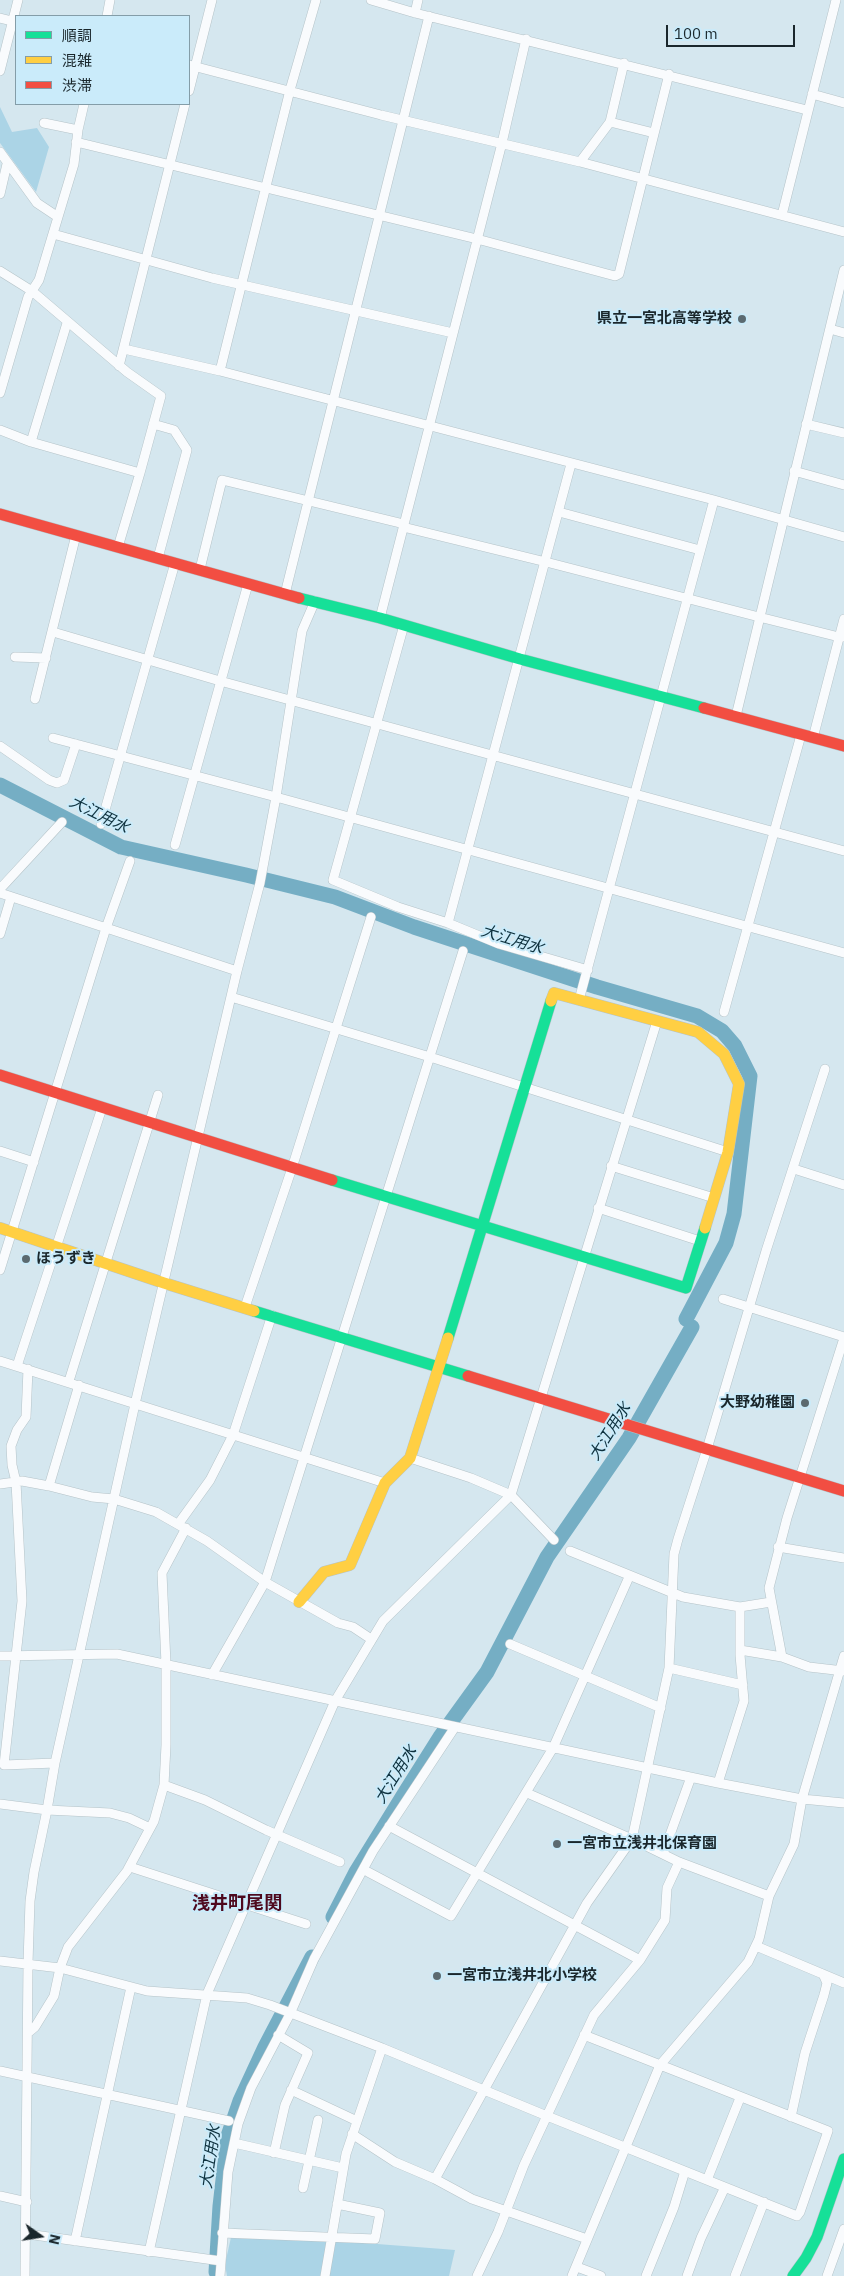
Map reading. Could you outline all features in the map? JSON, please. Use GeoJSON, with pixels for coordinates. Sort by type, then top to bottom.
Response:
{"type":"FeatureCollection","features":[{"type":"Feature","properties":{"kind":"street"},"geometry":{"type":"LineString","coordinates":[[15,15],[18,0]]}},
{"type":"Feature","properties":{"kind":"street"},"geometry":{"type":"LineString","coordinates":[[107,15],[110,0]]}},
{"type":"Feature","properties":{"kind":"street"},"geometry":{"type":"LineString","coordinates":[[190,83],[192,66],[212,0]]}},
{"type":"Feature","properties":{"kind":"street"},"geometry":{"type":"LineString","coordinates":[[220,372],[290,90],[316,0]]}},
{"type":"Feature","properties":{"kind":"street"},"geometry":{"type":"LineString","coordinates":[[371,0],[415,13],[669,74],[808,110]]}},
{"type":"Feature","properties":{"kind":"street"},"geometry":{"type":"LineString","coordinates":[[415,13],[418,0]]}},
{"type":"Feature","properties":{"kind":"street"},"geometry":{"type":"LineString","coordinates":[[782,215],[836,0]]}},
{"type":"Feature","properties":{"kind":"street"},"geometry":{"type":"LineString","coordinates":[[285,594],[429,16]]}},
{"type":"Feature","properties":{"kind":"street"},"geometry":{"type":"LineString","coordinates":[[0,18],[14,22],[0,71]]}},
{"type":"Feature","properties":{"kind":"street"},"geometry":{"type":"LineString","coordinates":[[380,618],[502,143],[526,39]]}},
{"type":"Feature","properties":{"kind":"street"},"geometry":{"type":"LineString","coordinates":[[580,162],[610,122],[624,63]]}},
{"type":"Feature","properties":{"kind":"street"},"geometry":{"type":"LineString","coordinates":[[192,66],[403,120],[643,178],[844,232]]}},
{"type":"Feature","properties":{"kind":"street"},"geometry":{"type":"LineString","coordinates":[[76,142],[170,163],[477,239],[615,276],[619,274],[669,74]]}},
{"type":"Feature","properties":{"kind":"street"},"geometry":{"type":"LineString","coordinates":[[812,94],[844,102]]}},
{"type":"Feature","properties":{"kind":"street"},"geometry":{"type":"LineString","coordinates":[[0,393],[32,291],[39,280],[74,164],[76,142],[84,105]]}},
{"type":"Feature","properties":{"kind":"street"},"geometry":{"type":"LineString","coordinates":[[119,366],[185,105]]}},
{"type":"Feature","properties":{"kind":"street"},"geometry":{"type":"LineString","coordinates":[[610,122],[654,133]]}},
{"type":"Feature","properties":{"kind":"street"},"geometry":{"type":"LineString","coordinates":[[44,123],[78,130]]}},
{"type":"Feature","properties":{"kind":"street"},"geometry":{"type":"LineString","coordinates":[[0,152],[37,203],[58,217]]}},
{"type":"Feature","properties":{"kind":"street"},"geometry":{"type":"LineString","coordinates":[[0,194],[7,164]]}},
{"type":"Feature","properties":{"kind":"street"},"geometry":{"type":"LineString","coordinates":[[53,234],[242,285],[453,333]]}},
{"type":"Feature","properties":{"kind":"street"},"geometry":{"type":"LineString","coordinates":[[0,270],[32,291],[119,366],[161,396],[118,546]]}},
{"type":"Feature","properties":{"kind":"street"},"geometry":{"type":"LineString","coordinates":[[736,716],[844,270]]}},
{"type":"Feature","properties":{"kind":"street"},"geometry":{"type":"LineString","coordinates":[[31,442],[67,323]]}},
{"type":"Feature","properties":{"kind":"street"},"geometry":{"type":"LineString","coordinates":[[830,329],[844,333]]}},
{"type":"Feature","properties":{"kind":"street"},"geometry":{"type":"LineString","coordinates":[[124,349],[220,372],[714,500],[782,521],[844,537]]}},
{"type":"Feature","properties":{"kind":"street"},"geometry":{"type":"LineString","coordinates":[[153,424],[174,430],[187,450],[158,558]]}},
{"type":"Feature","properties":{"kind":"street"},"geometry":{"type":"LineString","coordinates":[[806,424],[844,433]]}},
{"type":"Feature","properties":{"kind":"street"},"geometry":{"type":"LineString","coordinates":[[0,430],[31,442],[140,473]]}},
{"type":"Feature","properties":{"kind":"street"},"geometry":{"type":"LineString","coordinates":[[448,923],[571,464]]}},
{"type":"Feature","properties":{"kind":"street"},"geometry":{"type":"LineString","coordinates":[[794,471],[844,484]]}},
{"type":"Feature","properties":{"kind":"street"},"geometry":{"type":"LineString","coordinates":[[200,569],[222,480],[308,500],[842,637]]}},
{"type":"Feature","properties":{"kind":"street"},"geometry":{"type":"LineString","coordinates":[[579,1000],[714,500]]}},
{"type":"Feature","properties":{"kind":"street"},"geometry":{"type":"LineString","coordinates":[[559,512],[700,550]]}},
{"type":"Feature","properties":{"kind":"street"},"geometry":{"type":"LineString","coordinates":[[0,514],[248,584],[380,618],[520,659],[844,746]]}},
{"type":"Feature","properties":{"kind":"street"},"geometry":{"type":"LineString","coordinates":[[35,699],[76,535]]}},
{"type":"Feature","properties":{"kind":"street"},"geometry":{"type":"LineString","coordinates":[[101,824],[175,563]]}},
{"type":"Feature","properties":{"kind":"street"},"geometry":{"type":"LineString","coordinates":[[175,845],[196,776],[248,584]]}},
{"type":"Feature","properties":{"kind":"street"},"geometry":{"type":"LineString","coordinates":[[25,2276],[27,2234],[26,2077],[29,2032],[28,1963],[30,1901],[34,1872],[55,1763],[114,1499],[237,971],[261,879],[302,631],[315,602]]}},
{"type":"Feature","properties":{"kind":"street"},"geometry":{"type":"LineString","coordinates":[[813,738],[842,637],[844,619]]}},
{"type":"Feature","properties":{"kind":"street"},"geometry":{"type":"LineString","coordinates":[[404,625],[333,880],[398,906],[448,923],[585,979]]}},
{"type":"Feature","properties":{"kind":"street"},"geometry":{"type":"LineString","coordinates":[[53,632],[220,682],[494,754],[844,851]]}},
{"type":"Feature","properties":{"kind":"street"},"geometry":{"type":"LineString","coordinates":[[14,657],[46,658]]}},
{"type":"Feature","properties":{"kind":"street"},"geometry":{"type":"LineString","coordinates":[[724,1012],[801,735]]}},
{"type":"Feature","properties":{"kind":"street"},"geometry":{"type":"LineString","coordinates":[[53,738],[276,797],[844,953]]}},
{"type":"Feature","properties":{"kind":"street"},"geometry":{"type":"LineString","coordinates":[[0,746],[49,780],[57,783],[64,780],[76,744]]}},
{"type":"Feature","properties":{"kind":"street"},"geometry":{"type":"LineString","coordinates":[[0,889],[62,822]]}},
{"type":"Feature","properties":{"kind":"street"},"geometry":{"type":"LineString","coordinates":[[0,1270],[57,1092],[106,928],[130,861]]}},
{"type":"Feature","properties":{"kind":"street"},"geometry":{"type":"LineString","coordinates":[[0,893],[237,971]]}},
{"type":"Feature","properties":{"kind":"street"},"geometry":{"type":"LineString","coordinates":[[0,934],[11,897]]}},
{"type":"Feature","properties":{"kind":"street"},"geometry":{"type":"LineString","coordinates":[[245,1307],[292,1168],[371,917]]}},
{"type":"Feature","properties":{"kind":"street"},"geometry":{"type":"LineString","coordinates":[[212,1675],[265,1582],[463,951]]}},
{"type":"Feature","properties":{"kind":"street"},"geometry":{"type":"LineString","coordinates":[[0,1074],[292,1168],[483,1225],[686,1288],[728,1152],[739,1084],[724,1054],[698,1032],[554,993],[526,1087],[483,1225],[439,1366],[410,1458],[385,1483],[350,1565],[324,1572],[299,1602]]}},
{"type":"Feature","properties":{"kind":"street"},"geometry":{"type":"LineString","coordinates":[[231,997],[430,1057],[728,1152]]}},
{"type":"Feature","properties":{"kind":"street"},"geometry":{"type":"LineString","coordinates":[[149,2252],[207,1994],[335,1700],[383,1621],[511,1495],[657,1021]]}},
{"type":"Feature","properties":{"kind":"street"},"geometry":{"type":"LineString","coordinates":[[435,2179],[574,1925],[602,1880],[632,1839],[670,1668],[674,1554],[825,1069]]}},
{"type":"Feature","properties":{"kind":"street"},"geometry":{"type":"LineString","coordinates":[[69,1381],[158,1094]]}},
{"type":"Feature","properties":{"kind":"street"},"geometry":{"type":"LineString","coordinates":[[17,1366],[102,1108]]}},
{"type":"Feature","properties":{"kind":"street"},"geometry":{"type":"LineString","coordinates":[[0,1151],[34,1162]]}},
{"type":"Feature","properties":{"kind":"street"},"geometry":{"type":"LineString","coordinates":[[611,1166],[714,1198]]}},
{"type":"Feature","properties":{"kind":"street"},"geometry":{"type":"LineString","coordinates":[[794,1169],[844,1185]]}},
{"type":"Feature","properties":{"kind":"street"},"geometry":{"type":"LineString","coordinates":[[598,1208],[700,1241]]}},
{"type":"Feature","properties":{"kind":"street"},"geometry":{"type":"LineString","coordinates":[[0,1228],[164,1283],[844,1491]]}},
{"type":"Feature","properties":{"kind":"street"},"geometry":{"type":"LineString","coordinates":[[722,1299],[844,1337],[778,1547],[769,1588],[782,1657]]}},
{"type":"Feature","properties":{"kind":"street"},"geometry":{"type":"LineString","coordinates":[[29,2032],[35,2027],[54,1996],[60,1968],[68,1948],[106,1901],[130,1867],[150,1828],[164,1785],[166,1664],[162,1573],[182,1526],[210,1480],[233,1436],[272,1315]]}},
{"type":"Feature","properties":{"kind":"street"},"geometry":{"type":"LineString","coordinates":[[0,1361],[69,1381],[233,1436],[305,1456],[385,1483]]}},
{"type":"Feature","properties":{"kind":"street"},"geometry":{"type":"LineString","coordinates":[[28,1370],[26,1418],[17,1430],[11,1446],[16,1482],[22,1601],[4,1765],[55,1763]]}},
{"type":"Feature","properties":{"kind":"street"},"geometry":{"type":"LineString","coordinates":[[49,1486],[79,1385]]}},
{"type":"Feature","properties":{"kind":"street"},"geometry":{"type":"LineString","coordinates":[[410,1458],[471,1478],[511,1495],[554,1540]]}},
{"type":"Feature","properties":{"kind":"street"},"geometry":{"type":"LineString","coordinates":[[0,1484],[16,1482],[49,1486],[92,1497],[114,1499],[156,1512],[182,1526],[265,1582],[299,1602],[338,1623],[353,1627],[372,1639]]}},
{"type":"Feature","properties":{"kind":"street"},"geometry":{"type":"LineString","coordinates":[[778,1547],[844,1558]]}},
{"type":"Feature","properties":{"kind":"street"},"geometry":{"type":"LineString","coordinates":[[570,1551],[629,1577],[672,1593],[710,1603],[740,1606],[771,1602]]}},
{"type":"Feature","properties":{"kind":"street"},"geometry":{"type":"LineString","coordinates":[[368,1872],[451,1916],[553,1748],[629,1577]]}},
{"type":"Feature","properties":{"kind":"street"},"geometry":{"type":"LineString","coordinates":[[718,1783],[744,1702],[740,1650],[740,1606]]}},
{"type":"Feature","properties":{"kind":"street"},"geometry":{"type":"LineString","coordinates":[[510,1644],[660,1708]]}},
{"type":"Feature","properties":{"kind":"street"},"geometry":{"type":"LineString","coordinates":[[740,1650],[782,1657],[809,1667],[841,1671]]}},
{"type":"Feature","properties":{"kind":"street"},"geometry":{"type":"LineString","coordinates":[[0,1656],[81,1653],[117,1654],[718,1783],[802,1799],[844,1803]]}},
{"type":"Feature","properties":{"kind":"street"},"geometry":{"type":"LineString","coordinates":[[572,2276],[660,2065],[748,1962],[756,1946],[769,1896],[794,1844],[802,1799],[844,1656]]}},
{"type":"Feature","properties":{"kind":"street"},"geometry":{"type":"LineString","coordinates":[[670,1668],[743,1685]]}},
{"type":"Feature","properties":{"kind":"street"},"geometry":{"type":"LineString","coordinates":[[220,2276],[228,2172],[234,2143],[251,2088],[314,1960],[373,1851],[451,1726]]}},
{"type":"Feature","properties":{"kind":"street"},"geometry":{"type":"LineString","coordinates":[[664,1854],[691,1776]]}},
{"type":"Feature","properties":{"kind":"street"},"geometry":{"type":"LineString","coordinates":[[164,1785],[205,1800],[277,1835],[340,1862]]}},
{"type":"Feature","properties":{"kind":"street"},"geometry":{"type":"LineString","coordinates":[[527,1793],[632,1839],[679,1862],[769,1896]]}},
{"type":"Feature","properties":{"kind":"street"},"geometry":{"type":"LineString","coordinates":[[0,1804],[47,1810],[110,1813],[128,1818],[150,1828]]}},
{"type":"Feature","properties":{"kind":"street"},"geometry":{"type":"LineString","coordinates":[[389,1826],[640,1960]]}},
{"type":"Feature","properties":{"kind":"street"},"geometry":{"type":"LineString","coordinates":[[477,2276],[547,2116],[594,2015],[640,1960],[665,1920],[668,1888],[679,1862]]}},
{"type":"Feature","properties":{"kind":"street"},"geometry":{"type":"LineString","coordinates":[[130,1867],[306,1924]]}},
{"type":"Feature","properties":{"kind":"street"},"geometry":{"type":"LineString","coordinates":[[756,1946],[844,1983]]}},
{"type":"Feature","properties":{"kind":"street"},"geometry":{"type":"LineString","coordinates":[[0,1961],[60,1968],[147,1991],[247,1998],[382,2048],[797,2216],[828,2131],[740,2098],[584,2035]]}},
{"type":"Feature","properties":{"kind":"street"},"geometry":{"type":"LineString","coordinates":[[791,2118],[805,2053],[824,1995],[826,1983],[823,1974]]}},
{"type":"Feature","properties":{"kind":"street"},"geometry":{"type":"LineString","coordinates":[[75,2241],[131,1987]]}},
{"type":"Feature","properties":{"kind":"street"},"geometry":{"type":"LineString","coordinates":[[274,2153],[285,2105],[308,2052],[278,2035]]}},
{"type":"Feature","properties":{"kind":"street"},"geometry":{"type":"LineString","coordinates":[[325,2276],[337,2204],[352,2134],[382,2048]]}},
{"type":"Feature","properties":{"kind":"street"},"geometry":{"type":"LineString","coordinates":[[0,2071],[229,2121]]}},
{"type":"Feature","properties":{"kind":"street"},"geometry":{"type":"LineString","coordinates":[[291,2090],[357,2121]]}},
{"type":"Feature","properties":{"kind":"street"},"geometry":{"type":"LineString","coordinates":[[707,2180],[740,2098]]}},
{"type":"Feature","properties":{"kind":"street"},"geometry":{"type":"LineString","coordinates":[[303,2188],[318,2120]]}},
{"type":"Feature","properties":{"kind":"street"},"geometry":{"type":"LineString","coordinates":[[352,2134],[395,2162],[435,2179],[472,2199],[587,2239]]}},
{"type":"Feature","properties":{"kind":"street"},"geometry":{"type":"LineString","coordinates":[[234,2143],[344,2168]]}},
{"type":"Feature","properties":{"kind":"street"},"geometry":{"type":"LineString","coordinates":[[793,2276],[806,2258],[817,2237],[844,2159]]}},
{"type":"Feature","properties":{"kind":"street"},"geometry":{"type":"LineString","coordinates":[[646,2276],[674,2207],[685,2170]]}},
{"type":"Feature","properties":{"kind":"street"},"geometry":{"type":"LineString","coordinates":[[687,2276],[701,2238],[725,2187]]}},
{"type":"Feature","properties":{"kind":"street"},"geometry":{"type":"LineString","coordinates":[[0,2196],[27,2202]]}},
{"type":"Feature","properties":{"kind":"street"},"geometry":{"type":"LineString","coordinates":[[735,2276],[764,2202]]}},
{"type":"Feature","properties":{"kind":"street"},"geometry":{"type":"LineString","coordinates":[[222,2233],[375,2239],[380,2213],[337,2204]]}},
{"type":"Feature","properties":{"kind":"street"},"geometry":{"type":"LineString","coordinates":[[27,2234],[221,2262]]}},
{"type":"Feature","properties":{"kind":"street"},"geometry":{"type":"LineString","coordinates":[[827,2276],[843,2234]]}},
{"type":"Feature","properties":{"kind":"street"},"geometry":{"type":"LineString","coordinates":[[577,2267],[601,2276]]}},
{"type":"Feature","properties":{"kind":"shaded area"},"geometry":{"type":"Polygon","coordinates":[[[0,107],[12,132],[37,128],[49,147],[36,192],[0,143],[0,107]]]}},
{"type":"Feature","properties":{"kind":"shaded area"},"geometry":{"type":"Polygon","coordinates":[[[232,2233],[455,2250],[449,2276],[227,2276],[225,2264],[232,2233]]]}},
{"type":"Feature","properties":{"kind":"waterway","name":"大江用水"},"geometry":{"type":"LineString","coordinates":[[0,785],[121,847],[335,897],[414,927],[597,987],[697,1016],[722,1031],[735,1046],[750,1076],[734,1214],[726,1243],[686,1319]]}},
{"type":"Feature","properties":{"kind":"waterway","name":"大江用水"},"geometry":{"type":"LineString","coordinates":[[333,1917],[356,1872],[406,1791],[440,1737],[487,1672],[547,1557],[629,1438],[692,1327]]}},
{"type":"Feature","properties":{"kind":"waterway","name":"大江用水"},"geometry":{"type":"LineString","coordinates":[[216,2272],[220,2206],[228,2136],[240,2101],[265,2047],[312,1957]]}},
{"type":"Feature","properties":{"kind":"traffic: fast"},"geometry":{"type":"LineString","coordinates":[[299,598],[380,618],[520,659],[704,708]]}},
{"type":"Feature","properties":{"kind":"traffic: fast"},"geometry":{"type":"LineString","coordinates":[[448,1338],[551,1001]]}},
{"type":"Feature","properties":{"kind":"traffic: fast"},"geometry":{"type":"LineString","coordinates":[[332,1180],[686,1288],[705,1228]]}},
{"type":"Feature","properties":{"kind":"traffic: fast"},"geometry":{"type":"LineString","coordinates":[[254,1311],[468,1376]]}},
{"type":"Feature","properties":{"kind":"traffic: fast"},"geometry":{"type":"LineString","coordinates":[[793,2276],[806,2258],[817,2237],[844,2159]]}},
{"type":"Feature","properties":{"kind":"traffic: slow"},"geometry":{"type":"LineString","coordinates":[[551,1001],[554,993],[698,1032],[724,1054],[739,1084],[728,1152],[705,1228]]}},
{"type":"Feature","properties":{"kind":"traffic: slow"},"geometry":{"type":"LineString","coordinates":[[0,1228],[254,1311]]}},
{"type":"Feature","properties":{"kind":"traffic: slow"},"geometry":{"type":"LineString","coordinates":[[299,1602],[324,1572],[350,1565],[385,1483],[410,1458],[448,1338]]}},
{"type":"Feature","properties":{"kind":"traffic: jam"},"geometry":{"type":"LineString","coordinates":[[0,514],[299,598]]}},
{"type":"Feature","properties":{"kind":"traffic: jam"},"geometry":{"type":"LineString","coordinates":[[704,708],[844,746]]}},
{"type":"Feature","properties":{"kind":"traffic: jam"},"geometry":{"type":"LineString","coordinates":[[0,1075],[332,1180]]}},
{"type":"Feature","properties":{"kind":"traffic: jam"},"geometry":{"type":"LineString","coordinates":[[468,1376],[844,1491]]}},
{"type":"Feature","properties":{"kind":"place","name":"県立一宮北高等学校"},"geometry":{"type":"Point","coordinates":[742,319]}},
{"type":"Feature","properties":{"kind":"place","name":"ほうずき"},"geometry":{"type":"Point","coordinates":[26,1259]}},
{"type":"Feature","properties":{"kind":"place","name":"大野幼稚園"},"geometry":{"type":"Point","coordinates":[805,1403]}},
{"type":"Feature","properties":{"kind":"place","name":"一宮市立浅井北保育園"},"geometry":{"type":"Point","coordinates":[557,1844]}},
{"type":"Feature","properties":{"kind":"place","name":"一宮市立浅井北小学校"},"geometry":{"type":"Point","coordinates":[437,1976]}},
{"type":"Feature","properties":{"kind":"district","name":"浅井町尾関"},"geometry":{"type":"Point","coordinates":[237,1904]}}]}
